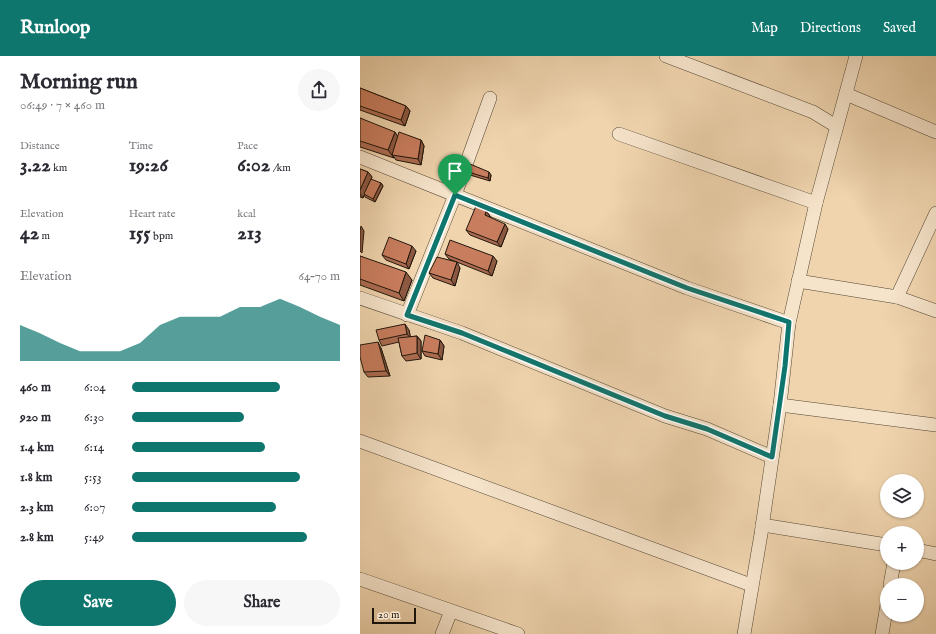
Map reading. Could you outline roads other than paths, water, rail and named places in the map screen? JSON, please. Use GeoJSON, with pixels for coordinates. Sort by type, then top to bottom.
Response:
{"type":"FeatureCollection","features":[{"type":"Feature","properties":{"kind":"street"},"geometry":{"type":"LineString","coordinates":[[666,56],[813,112],[836,126]]}},
{"type":"Feature","properties":{"kind":"street"},"geometry":{"type":"LineString","coordinates":[[744,634],[780,405],[789,322],[816,203],[856,56]]}},
{"type":"Feature","properties":{"kind":"street"},"geometry":{"type":"LineString","coordinates":[[846,94],[936,132]]}},
{"type":"Feature","properties":{"kind":"street"},"geometry":{"type":"LineString","coordinates":[[407,315],[455,195],[490,98]]}},
{"type":"Feature","properties":{"kind":"street"},"geometry":{"type":"LineString","coordinates":[[619,134],[755,183],[816,203]]}},
{"type":"Feature","properties":{"kind":"street"},"geometry":{"type":"LineString","coordinates":[[360,157],[687,288],[789,322]]}},
{"type":"Feature","properties":{"kind":"street"},"geometry":{"type":"LineString","coordinates":[[897,297],[936,213]]}},
{"type":"Feature","properties":{"kind":"street"},"geometry":{"type":"LineString","coordinates":[[798,281],[897,297],[936,311]]}},
{"type":"Feature","properties":{"kind":"street"},"geometry":{"type":"LineString","coordinates":[[360,298],[462,333],[665,416],[707,429],[772,457]]}},
{"type":"Feature","properties":{"kind":"street"},"geometry":{"type":"LineString","coordinates":[[780,405],[936,425]]}},
{"type":"Feature","properties":{"kind":"street"},"geometry":{"type":"LineString","coordinates":[[360,441],[751,586]]}},
{"type":"Feature","properties":{"kind":"street"},"geometry":{"type":"LineString","coordinates":[[762,525],[880,544]]}},
{"type":"Feature","properties":{"kind":"street"},"geometry":{"type":"LineString","coordinates":[[924,551],[936,554]]}},
{"type":"Feature","properties":{"kind":"street"},"geometry":{"type":"LineString","coordinates":[[360,579],[518,634]]}},
{"type":"Feature","properties":{"kind":"street"},"geometry":{"type":"LineString","coordinates":[[442,634],[451,611]]}},
{"type":"Feature","properties":{"kind":"street"},"geometry":{"type":"LineString","coordinates":[[882,634],[884,622]]}}]}
